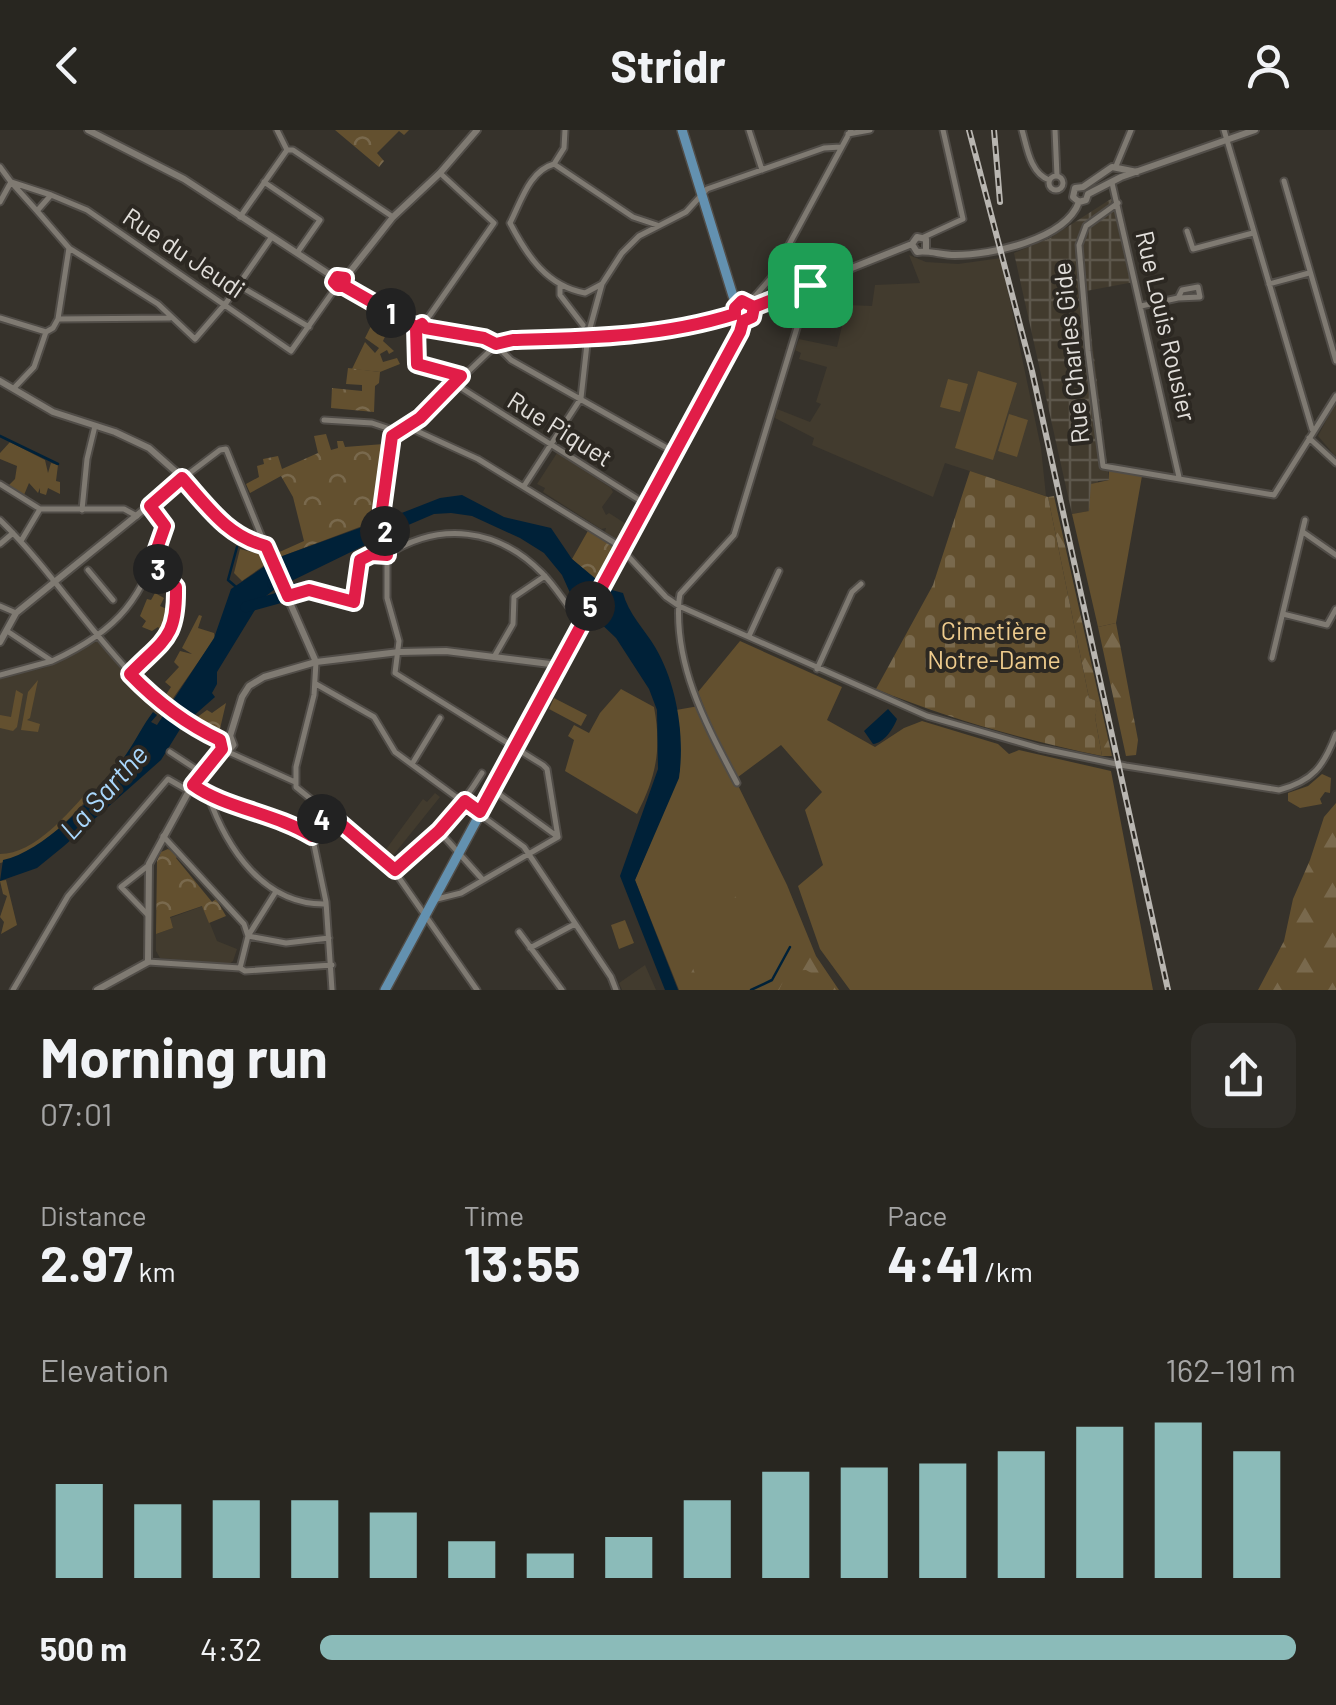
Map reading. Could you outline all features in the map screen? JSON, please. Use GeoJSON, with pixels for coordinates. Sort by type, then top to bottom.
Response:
{"type":"FeatureCollection","features":[{"type":"Feature","properties":{"kind":"main road"},"geometry":{"type":"LineString","coordinates":[[682,130],[732,296],[748,304],[752,317],[739,318]]}},
{"type":"Feature","properties":{"kind":"main road"},"geometry":{"type":"LineString","coordinates":[[385,990],[740,332],[739,318],[748,304]]}},
{"type":"Feature","properties":{"kind":"street"},"geometry":{"type":"LineString","coordinates":[[88,130],[184,179],[340,282],[421,328],[484,338],[511,360],[675,452]]}},
{"type":"Feature","properties":{"kind":"street"},"geometry":{"type":"LineString","coordinates":[[277,130],[287,150]]}},
{"type":"Feature","properties":{"kind":"street"},"geometry":{"type":"LineString","coordinates":[[238,285],[309,327],[393,218],[477,130]]}},
{"type":"Feature","properties":{"kind":"street"},"geometry":{"type":"LineString","coordinates":[[510,223],[533,179],[544,167],[554,164],[564,148],[565,130]]}},
{"type":"Feature","properties":{"kind":"street"},"geometry":{"type":"LineString","coordinates":[[750,130],[762,170]]}},
{"type":"Feature","properties":{"kind":"street"},"geometry":{"type":"LineString","coordinates":[[748,304],[773,274],[850,132],[870,130]]}},
{"type":"Feature","properties":{"kind":"street"},"geometry":{"type":"LineString","coordinates":[[748,304],[795,291],[963,219],[943,130]]}},
{"type":"Feature","properties":{"kind":"street"},"geometry":{"type":"LineString","coordinates":[[1022,130],[1040,177],[1049,180],[1057,176]]}},
{"type":"Feature","properties":{"kind":"street"},"geometry":{"type":"LineString","coordinates":[[1055,130],[1057,176],[1083,189],[1112,183],[1120,171],[1131,130]]}},
{"type":"Feature","properties":{"kind":"street"},"geometry":{"type":"LineString","coordinates":[[1224,130],[1310,434],[1336,463]]}},
{"type":"Feature","properties":{"kind":"street"},"geometry":{"type":"LineString","coordinates":[[912,244],[917,252],[958,255],[1014,246],[1060,223],[1076,210],[1076,199],[1083,189],[1120,171],[1137,172],[1256,130]]}},
{"type":"Feature","properties":{"kind":"street"},"geometry":{"type":"LineString","coordinates":[[524,486],[581,398],[588,338],[602,284],[622,253],[657,224],[686,212],[708,189],[824,148],[841,147]]}},
{"type":"Feature","properties":{"kind":"street"},"geometry":{"type":"LineString","coordinates":[[240,217],[287,150]]}},
{"type":"Feature","properties":{"kind":"street"},"geometry":{"type":"LineString","coordinates":[[287,150],[294,150],[393,218]]}},
{"type":"Feature","properties":{"kind":"street"},"geometry":{"type":"LineString","coordinates":[[554,164],[638,220],[657,224]]}},
{"type":"Feature","properties":{"kind":"street"},"geometry":{"type":"LineString","coordinates":[[0,167],[69,248],[158,304],[195,339],[226,304],[271,238]]}},
{"type":"Feature","properties":{"kind":"street"},"geometry":{"type":"LineString","coordinates":[[440,173],[494,223],[510,223]]}},
{"type":"Feature","properties":{"kind":"street"},"geometry":{"type":"LineString","coordinates":[[1049,180],[1050,188],[1076,199],[1086,200],[1083,189]]}},
{"type":"Feature","properties":{"kind":"street"},"geometry":{"type":"LineString","coordinates":[[0,202],[12,182]]}},
{"type":"Feature","properties":{"kind":"street","name":"Rue du Jeudi"},"geometry":{"type":"LineString","coordinates":[[12,182],[87,210],[291,352],[309,327]]}},
{"type":"Feature","properties":{"kind":"street"},"geometry":{"type":"LineString","coordinates":[[264,182],[320,220],[296,254]]}},
{"type":"Feature","properties":{"kind":"street"},"geometry":{"type":"LineString","coordinates":[[1058,190],[1063,182]]}},
{"type":"Feature","properties":{"kind":"street"},"geometry":{"type":"LineString","coordinates":[[1284,182],[1336,360]]}},
{"type":"Feature","properties":{"kind":"street","name":"Rue Louis Rousier"},"geometry":{"type":"LineString","coordinates":[[1112,183],[1179,478]]}},
{"type":"Feature","properties":{"kind":"street"},"geometry":{"type":"LineString","coordinates":[[37,211],[50,195]]}},
{"type":"Feature","properties":{"kind":"street","name":"Rue Charles Gide"},"geometry":{"type":"LineString","coordinates":[[1118,203],[1081,234],[1084,297],[1104,466],[1270,495],[1277,492],[1310,434]]}},
{"type":"Feature","properties":{"kind":"street"},"geometry":{"type":"LineString","coordinates":[[638,220],[639,236]]}},
{"type":"Feature","properties":{"kind":"street"},"geometry":{"type":"LineString","coordinates":[[461,376],[417,364],[421,328],[494,223]]}},
{"type":"Feature","properties":{"kind":"street"},"geometry":{"type":"LineString","coordinates":[[510,223],[529,256],[560,286],[585,294],[596,308]]}},
{"type":"Feature","properties":{"kind":"street"},"geometry":{"type":"LineString","coordinates":[[1187,232],[1192,250],[1254,232]]}},
{"type":"Feature","properties":{"kind":"street"},"geometry":{"type":"LineString","coordinates":[[924,237],[926,250]]}},
{"type":"Feature","properties":{"kind":"street"},"geometry":{"type":"LineString","coordinates":[[13,388],[34,367],[46,332],[58,319],[69,248]]}},
{"type":"Feature","properties":{"kind":"street"},"geometry":{"type":"LineString","coordinates":[[1269,284],[1310,272]]}},
{"type":"Feature","properties":{"kind":"street"},"geometry":{"type":"LineString","coordinates":[[585,294],[602,284]]}},
{"type":"Feature","properties":{"kind":"street"},"geometry":{"type":"LineString","coordinates":[[737,783],[698,706],[680,646],[680,594],[734,534],[810,285]]}},
{"type":"Feature","properties":{"kind":"street"},"geometry":{"type":"LineString","coordinates":[[560,286],[560,296],[583,326]]}},
{"type":"Feature","properties":{"kind":"street"},"geometry":{"type":"LineString","coordinates":[[795,291],[804,301]]}},
{"type":"Feature","properties":{"kind":"street"},"geometry":{"type":"LineString","coordinates":[[1141,306],[1178,298]]}},
{"type":"Feature","properties":{"kind":"street"},"geometry":{"type":"LineString","coordinates":[[0,318],[46,332]]}},
{"type":"Feature","properties":{"kind":"street"},"geometry":{"type":"LineString","coordinates":[[58,319],[170,318]]}},
{"type":"Feature","properties":{"kind":"street"},"geometry":{"type":"LineString","coordinates":[[324,420],[372,423],[396,431],[408,427],[496,344],[513,340],[634,336],[739,318]]}},
{"type":"Feature","properties":{"kind":"street"},"geometry":{"type":"LineString","coordinates":[[0,381],[53,412],[149,448],[228,530],[246,541],[266,546]]}},
{"type":"Feature","properties":{"kind":"street","name":"Rue Piquet"},"geometry":{"type":"LineString","coordinates":[[454,383],[646,505]]}},
{"type":"Feature","properties":{"kind":"street"},"geometry":{"type":"LineString","coordinates":[[1310,434],[1336,396]]}},
{"type":"Feature","properties":{"kind":"street"},"geometry":{"type":"LineString","coordinates":[[82,510],[86,459],[95,426]]}},
{"type":"Feature","properties":{"kind":"street"},"geometry":{"type":"LineString","coordinates":[[408,427],[478,458],[618,545]]}},
{"type":"Feature","properties":{"kind":"street"},"geometry":{"type":"LineString","coordinates":[[396,431],[389,444],[382,509],[387,543],[385,582],[400,652],[394,670],[398,678],[548,769],[558,837]]}},
{"type":"Feature","properties":{"kind":"street"},"geometry":{"type":"LineString","coordinates":[[0,642],[16,613],[84,565],[182,478],[224,448],[316,662],[316,684],[294,782]]}},
{"type":"Feature","properties":{"kind":"street"},"geometry":{"type":"LineString","coordinates":[[0,484],[40,509],[124,508],[137,516]]}},
{"type":"Feature","properties":{"kind":"street"},"geometry":{"type":"LineString","coordinates":[[0,675],[52,661],[100,637],[132,601],[152,563],[165,526],[150,506]]}},
{"type":"Feature","properties":{"kind":"street"},"geometry":{"type":"LineString","coordinates":[[20,541],[40,509]]}},
{"type":"Feature","properties":{"kind":"street"},"geometry":{"type":"LineString","coordinates":[[0,520],[130,674],[166,707],[220,740],[226,750],[294,782],[395,870],[477,990]]}},
{"type":"Feature","properties":{"kind":"street"},"geometry":{"type":"LineString","coordinates":[[1272,658],[1305,520]]}},
{"type":"Feature","properties":{"kind":"street"},"geometry":{"type":"LineString","coordinates":[[286,592],[304,591],[355,602],[360,560],[372,554],[387,555],[426,536],[452,532],[474,534],[513,550],[545,576],[584,617]]}},
{"type":"Feature","properties":{"kind":"street"},"geometry":{"type":"LineString","coordinates":[[1303,532],[1336,555]]}},
{"type":"Feature","properties":{"kind":"street"},"geometry":{"type":"LineString","coordinates":[[0,544],[13,533]]}},
{"type":"Feature","properties":{"kind":"street"},"geometry":{"type":"LineString","coordinates":[[627,555],[679,606],[927,716],[1039,748],[1269,790],[1296,786],[1310,779],[1321,769],[1336,734]]}},
{"type":"Feature","properties":{"kind":"street"},"geometry":{"type":"LineString","coordinates":[[130,674],[170,634],[177,618],[176,587],[152,563]]}},
{"type":"Feature","properties":{"kind":"street"},"geometry":{"type":"LineString","coordinates":[[84,565],[113,600]]}},
{"type":"Feature","properties":{"kind":"street"},"geometry":{"type":"LineString","coordinates":[[748,638],[779,571]]}},
{"type":"Feature","properties":{"kind":"street"},"geometry":{"type":"LineString","coordinates":[[494,657],[513,624],[514,597],[545,576]]}},
{"type":"Feature","properties":{"kind":"street"},"geometry":{"type":"LineString","coordinates":[[817,669],[852,592],[861,584]]}},
{"type":"Feature","properties":{"kind":"street"},"geometry":{"type":"LineString","coordinates":[[0,606],[16,613]]}},
{"type":"Feature","properties":{"kind":"street"},"geometry":{"type":"LineString","coordinates":[[1284,614],[1327,626],[1336,608]]}},
{"type":"Feature","properties":{"kind":"street"},"geometry":{"type":"LineString","coordinates":[[6,631],[52,661]]}},
{"type":"Feature","properties":{"kind":"street"},"geometry":{"type":"LineString","coordinates":[[220,740],[230,736],[246,690],[260,678],[316,662],[446,651],[558,665]]}},
{"type":"Feature","properties":{"kind":"street"},"geometry":{"type":"LineString","coordinates":[[316,684],[374,717],[395,752],[480,812],[528,853],[616,984],[616,990]]}},
{"type":"Feature","properties":{"kind":"street"},"geometry":{"type":"LineString","coordinates":[[412,764],[440,718]]}},
{"type":"Feature","properties":{"kind":"street"},"geometry":{"type":"LineString","coordinates":[[150,917],[121,886],[149,864],[191,788],[234,742],[230,736]]}},
{"type":"Feature","properties":{"kind":"street"},"geometry":{"type":"LineString","coordinates":[[170,752],[202,773]]}},
{"type":"Feature","properties":{"kind":"street"},"geometry":{"type":"LineString","coordinates":[[395,870],[439,831],[465,801],[482,773]]}},
{"type":"Feature","properties":{"kind":"street"},"geometry":{"type":"LineString","coordinates":[[13,990],[68,896],[168,779],[256,810],[312,836]]}},
{"type":"Feature","properties":{"kind":"street"},"geometry":{"type":"LineString","coordinates":[[492,789],[558,837]]}},
{"type":"Feature","properties":{"kind":"street"},"geometry":{"type":"LineString","coordinates":[[208,795],[217,821],[238,854],[275,893],[296,901],[326,904]]}},
{"type":"Feature","properties":{"kind":"street"},"geometry":{"type":"LineString","coordinates":[[327,812],[312,836],[326,904],[332,990]]}},
{"type":"Feature","properties":{"kind":"street"},"geometry":{"type":"LineString","coordinates":[[439,831],[483,880]]}},
{"type":"Feature","properties":{"kind":"street"},"geometry":{"type":"LineString","coordinates":[[163,836],[244,924],[248,936]]}},
{"type":"Feature","properties":{"kind":"street"},"geometry":{"type":"LineString","coordinates":[[433,900],[453,896],[558,837]]}},
{"type":"Feature","properties":{"kind":"street"},"geometry":{"type":"LineString","coordinates":[[148,962],[149,864]]}},
{"type":"Feature","properties":{"kind":"street"},"geometry":{"type":"LineString","coordinates":[[240,968],[248,936],[275,893]]}},
{"type":"Feature","properties":{"kind":"street"},"geometry":{"type":"LineString","coordinates":[[530,948],[575,924]]}},
{"type":"Feature","properties":{"kind":"street"},"geometry":{"type":"LineString","coordinates":[[519,932],[562,990]]}},
{"type":"Feature","properties":{"kind":"street"},"geometry":{"type":"LineString","coordinates":[[248,936],[286,943],[330,938]]}},
{"type":"Feature","properties":{"kind":"street"},"geometry":{"type":"LineString","coordinates":[[97,990],[148,962],[245,971],[332,965]]}},
{"type":"Feature","properties":{"kind":"shaded area"},"geometry":{"type":"Polygon","coordinates":[[[1114,197],[1134,282],[1086,291],[1109,480],[1098,481],[1089,511],[1072,514],[1014,253],[1050,238],[1114,197]]]}},
{"type":"Feature","properties":{"kind":"shaded area"},"geometry":{"type":"Polygon","coordinates":[[[909,255],[926,262],[958,264],[1001,258],[1041,448],[1046,496],[945,463],[933,497],[812,445],[814,438],[775,418],[777,409],[810,422],[821,404],[816,402],[827,367],[799,359],[801,353],[795,350],[799,339],[837,347],[847,305],[872,306],[875,285],[920,283],[909,255]]]}},
{"type":"Feature","properties":{"kind":"shaded area"},"geometry":{"type":"Polygon","coordinates":[[[1336,402],[1336,457],[1318,436],[1336,402]]]}},
{"type":"Feature","properties":{"kind":"shaded area"},"geometry":{"type":"Polygon","coordinates":[[[557,453],[611,488],[613,492],[602,507],[606,515],[609,513],[626,524],[617,540],[605,532],[606,528],[601,529],[543,492],[545,488],[537,484],[557,453]]]}},
{"type":"Feature","properties":{"kind":"shaded area"},"geometry":{"type":"Polygon","coordinates":[[[98,641],[141,693],[163,710],[158,716],[153,713],[127,754],[74,814],[38,845],[0,863],[0,678],[44,668],[98,641]]]}},
{"type":"Feature","properties":{"kind":"shaded area"},"geometry":{"type":"Polygon","coordinates":[[[435,793],[440,797],[391,858],[384,852],[423,799],[427,802],[435,793]]]}},
{"type":"Feature","properties":{"kind":"shaded area"},"geometry":{"type":"Polygon","coordinates":[[[203,906],[217,941],[237,949],[233,961],[229,964],[160,958],[156,934],[173,928],[170,918],[203,906]]]}},
{"type":"Feature","properties":{"kind":"shaded area"},"geometry":{"type":"Polygon","coordinates":[[[645,965],[656,990],[622,990],[619,983],[645,965]]]}},
{"type":"Feature","properties":{"kind":"green space"},"geometry":{"type":"Polygon","coordinates":[[[335,130],[409,130],[404,135],[399,131],[377,153],[384,161],[379,167],[335,130]]]}},
{"type":"Feature","properties":{"kind":"green space"},"geometry":{"type":"Polygon","coordinates":[[[372,324],[382,334],[387,332],[383,341],[394,351],[380,354],[383,362],[397,358],[400,364],[380,372],[352,369],[365,342],[375,353],[379,348],[365,338],[372,324]]]}},
{"type":"Feature","properties":{"kind":"green space"},"geometry":{"type":"Polygon","coordinates":[[[348,368],[380,372],[374,412],[331,408],[332,388],[362,391],[362,385],[346,384],[348,368]]]}},
{"type":"Feature","properties":{"kind":"green space"},"geometry":{"type":"Polygon","coordinates":[[[978,371],[1017,383],[993,460],[955,448],[978,371]]]}},
{"type":"Feature","properties":{"kind":"green space"},"geometry":{"type":"Polygon","coordinates":[[[948,379],[968,384],[960,412],[940,407],[948,379]]]}},
{"type":"Feature","properties":{"kind":"green space"},"geometry":{"type":"Polygon","coordinates":[[[1009,414],[1028,420],[1017,457],[998,451],[1009,414]]]}},
{"type":"Feature","properties":{"kind":"green space"},"geometry":{"type":"Polygon","coordinates":[[[326,434],[331,450],[338,448],[337,441],[343,441],[345,447],[384,444],[376,515],[369,516],[365,525],[277,558],[275,554],[304,541],[293,497],[281,476],[250,493],[246,484],[259,477],[257,466],[264,464],[263,459],[278,456],[282,469],[318,453],[314,436],[326,434]]]}},
{"type":"Feature","properties":{"kind":"green space"},"geometry":{"type":"Polygon","coordinates":[[[10,442],[45,460],[48,473],[51,463],[58,465],[56,481],[60,482],[60,494],[48,488],[46,495],[40,493],[40,488],[38,493],[29,483],[24,495],[8,486],[15,479],[17,466],[0,459],[0,453],[10,442]]]}},
{"type":"Feature","properties":{"kind":"green space"},"geometry":{"type":"Polygon","coordinates":[[[1109,470],[1142,476],[1116,623],[1098,627],[1072,514],[1089,511],[1091,484],[1109,480],[1109,470]]]}},
{"type":"Feature","properties":{"kind":"green space","name":"Cimetière Notre-Dame"},"geometry":{"type":"Polygon","coordinates":[[[970,471],[1048,497],[1089,698],[1099,702],[1095,717],[1102,756],[988,728],[876,689],[933,585],[970,471]]]}},
{"type":"Feature","properties":{"kind":"green space"},"geometry":{"type":"Polygon","coordinates":[[[1054,496],[1112,756],[1102,756],[1095,717],[1098,702],[1089,698],[1048,497],[1054,496]]]}},
{"type":"Feature","properties":{"kind":"green space"},"geometry":{"type":"Polygon","coordinates":[[[589,529],[613,547],[613,555],[598,582],[572,559],[589,529]]]}},
{"type":"Feature","properties":{"kind":"green space"},"geometry":{"type":"Polygon","coordinates":[[[240,549],[260,554],[269,562],[242,581],[234,573],[240,549]]]}},
{"type":"Feature","properties":{"kind":"green space"},"geometry":{"type":"Polygon","coordinates":[[[155,593],[164,598],[160,606],[169,610],[161,630],[158,627],[152,631],[142,627],[146,621],[140,616],[147,599],[151,600],[155,593]]]}},
{"type":"Feature","properties":{"kind":"green space"},"geometry":{"type":"Polygon","coordinates":[[[199,615],[202,616],[198,628],[214,633],[215,638],[169,704],[163,699],[171,687],[165,682],[179,667],[174,662],[180,651],[192,654],[182,648],[199,615]]]}},
{"type":"Feature","properties":{"kind":"green space"},"geometry":{"type":"Polygon","coordinates":[[[1116,623],[1138,740],[1136,755],[1126,756],[1098,627],[1116,623]]]}},
{"type":"Feature","properties":{"kind":"green space"},"geometry":{"type":"Polygon","coordinates":[[[740,641],[842,687],[827,720],[875,747],[922,721],[998,744],[1009,754],[1019,750],[1111,771],[1153,990],[850,990],[820,949],[798,886],[823,865],[805,810],[822,792],[781,745],[738,777],[698,692],[740,641]]]}},
{"type":"Feature","properties":{"kind":"green space"},"geometry":{"type":"Polygon","coordinates":[[[38,680],[27,720],[40,724],[38,732],[21,730],[28,692],[38,680]]]}},
{"type":"Feature","properties":{"kind":"green space"},"geometry":{"type":"Polygon","coordinates":[[[621,689],[654,707],[656,722],[656,762],[637,814],[565,771],[574,740],[568,736],[574,725],[589,733],[621,689]]]}},
{"type":"Feature","properties":{"kind":"green space"},"geometry":{"type":"Polygon","coordinates":[[[16,690],[23,694],[17,727],[13,731],[0,728],[0,715],[11,717],[16,690]]]}},
{"type":"Feature","properties":{"kind":"green space"},"geometry":{"type":"Polygon","coordinates":[[[554,698],[587,715],[581,726],[549,709],[554,698]]]}},
{"type":"Feature","properties":{"kind":"green space"},"geometry":{"type":"Polygon","coordinates":[[[226,703],[219,733],[192,721],[207,710],[212,713],[226,703]]]}},
{"type":"Feature","properties":{"kind":"green space"},"geometry":{"type":"Polygon","coordinates":[[[699,706],[787,885],[816,956],[839,990],[679,990],[635,880],[680,771],[676,710],[699,706]]]}},
{"type":"Feature","properties":{"kind":"green space"},"geometry":{"type":"Polygon","coordinates":[[[1322,774],[1331,778],[1330,793],[1325,792],[1320,799],[1322,804],[1300,808],[1288,801],[1288,793],[1308,786],[1322,774]]]}},
{"type":"Feature","properties":{"kind":"green space"},"geometry":{"type":"Polygon","coordinates":[[[90,789],[96,790],[52,834],[27,852],[0,863],[0,854],[38,840],[90,789]]]}},
{"type":"Feature","properties":{"kind":"green space"},"geometry":{"type":"Polygon","coordinates":[[[1336,803],[1336,990],[1258,990],[1284,941],[1293,899],[1324,817],[1336,803]]]}},
{"type":"Feature","properties":{"kind":"green space"},"geometry":{"type":"Polygon","coordinates":[[[168,849],[179,855],[176,858],[212,902],[216,899],[226,916],[209,923],[202,906],[170,917],[173,928],[156,934],[157,861],[161,852],[168,849]]]}},
{"type":"Feature","properties":{"kind":"green space"},"geometry":{"type":"Polygon","coordinates":[[[775,873],[779,887],[693,953],[690,960],[698,982],[688,988],[676,958],[725,914],[735,897],[775,873]]]}},
{"type":"Feature","properties":{"kind":"green space"},"geometry":{"type":"Polygon","coordinates":[[[6,880],[17,925],[1,934],[4,922],[0,917],[7,896],[0,881],[6,880]]]}},
{"type":"Feature","properties":{"kind":"green space"},"geometry":{"type":"Polygon","coordinates":[[[625,920],[634,943],[619,949],[611,925],[625,920]]]}},
{"type":"Feature","properties":{"kind":"green space"},"geometry":{"type":"Polygon","coordinates":[[[799,930],[836,990],[823,990],[806,970],[788,971],[779,990],[759,990],[772,983],[799,930]]]}},
{"type":"Feature","properties":{"kind":"water"},"geometry":{"type":"Polygon","coordinates":[[[462,495],[504,517],[551,528],[572,559],[608,589],[623,593],[663,662],[678,711],[679,778],[635,880],[678,990],[665,990],[620,876],[658,769],[657,710],[649,689],[616,638],[571,595],[562,575],[544,553],[472,516],[434,514],[275,589],[261,600],[217,672],[212,693],[215,697],[182,726],[161,760],[37,868],[0,881],[3,860],[37,845],[88,801],[116,768],[153,712],[157,715],[151,722],[157,725],[214,638],[231,589],[277,558],[365,526],[369,516],[394,516],[440,498],[462,495]]]}},
{"type":"Feature","properties":{"kind":"water"},"geometry":{"type":"Polygon","coordinates":[[[888,709],[897,719],[891,731],[873,744],[864,731],[888,709]]]}},
{"type":"Feature","properties":{"kind":"waterway"},"geometry":{"type":"LineString","coordinates":[[0,436],[58,464]]}},
{"type":"Feature","properties":{"kind":"waterway"},"geometry":{"type":"LineString","coordinates":[[235,586],[228,580],[237,547]]}},
{"type":"Feature","properties":{"kind":"waterway","name":"La Sarthe"},"geometry":{"type":"LineString","coordinates":[[246,607],[304,591],[273,584]]}},
{"type":"Feature","properties":{"kind":"waterway"},"geometry":{"type":"LineString","coordinates":[[751,990],[772,980],[790,947]]}},
{"type":"Feature","properties":{"kind":"railway"},"geometry":{"type":"LineString","coordinates":[[969,130],[1032,371],[1168,990]]}},
{"type":"Feature","properties":{"kind":"railway"},"geometry":{"type":"LineString","coordinates":[[994,130],[1000,202]]}},
{"type":"Feature","properties":{"kind":"route"},"geometry":{"type":"LineString","coordinates":[[810,285],[754,307],[742,301],[736,304],[735,314],[692,327],[634,336],[513,340],[496,344],[484,338],[425,328],[422,324],[416,327],[378,306],[344,286],[345,278],[337,277],[334,282],[338,286],[416,327],[417,364],[461,376],[420,418],[392,436],[382,509],[387,555],[372,554],[360,560],[354,602],[309,590],[288,596],[266,546],[246,541],[228,530],[182,478],[150,506],[165,526],[152,563],[176,587],[177,618],[170,634],[130,674],[166,707],[220,740],[222,749],[193,785],[208,795],[256,810],[312,836],[327,812],[395,870],[439,831],[465,801],[480,812],[743,321],[752,317],[754,307],[795,291],[804,301],[810,285]]}}]}
